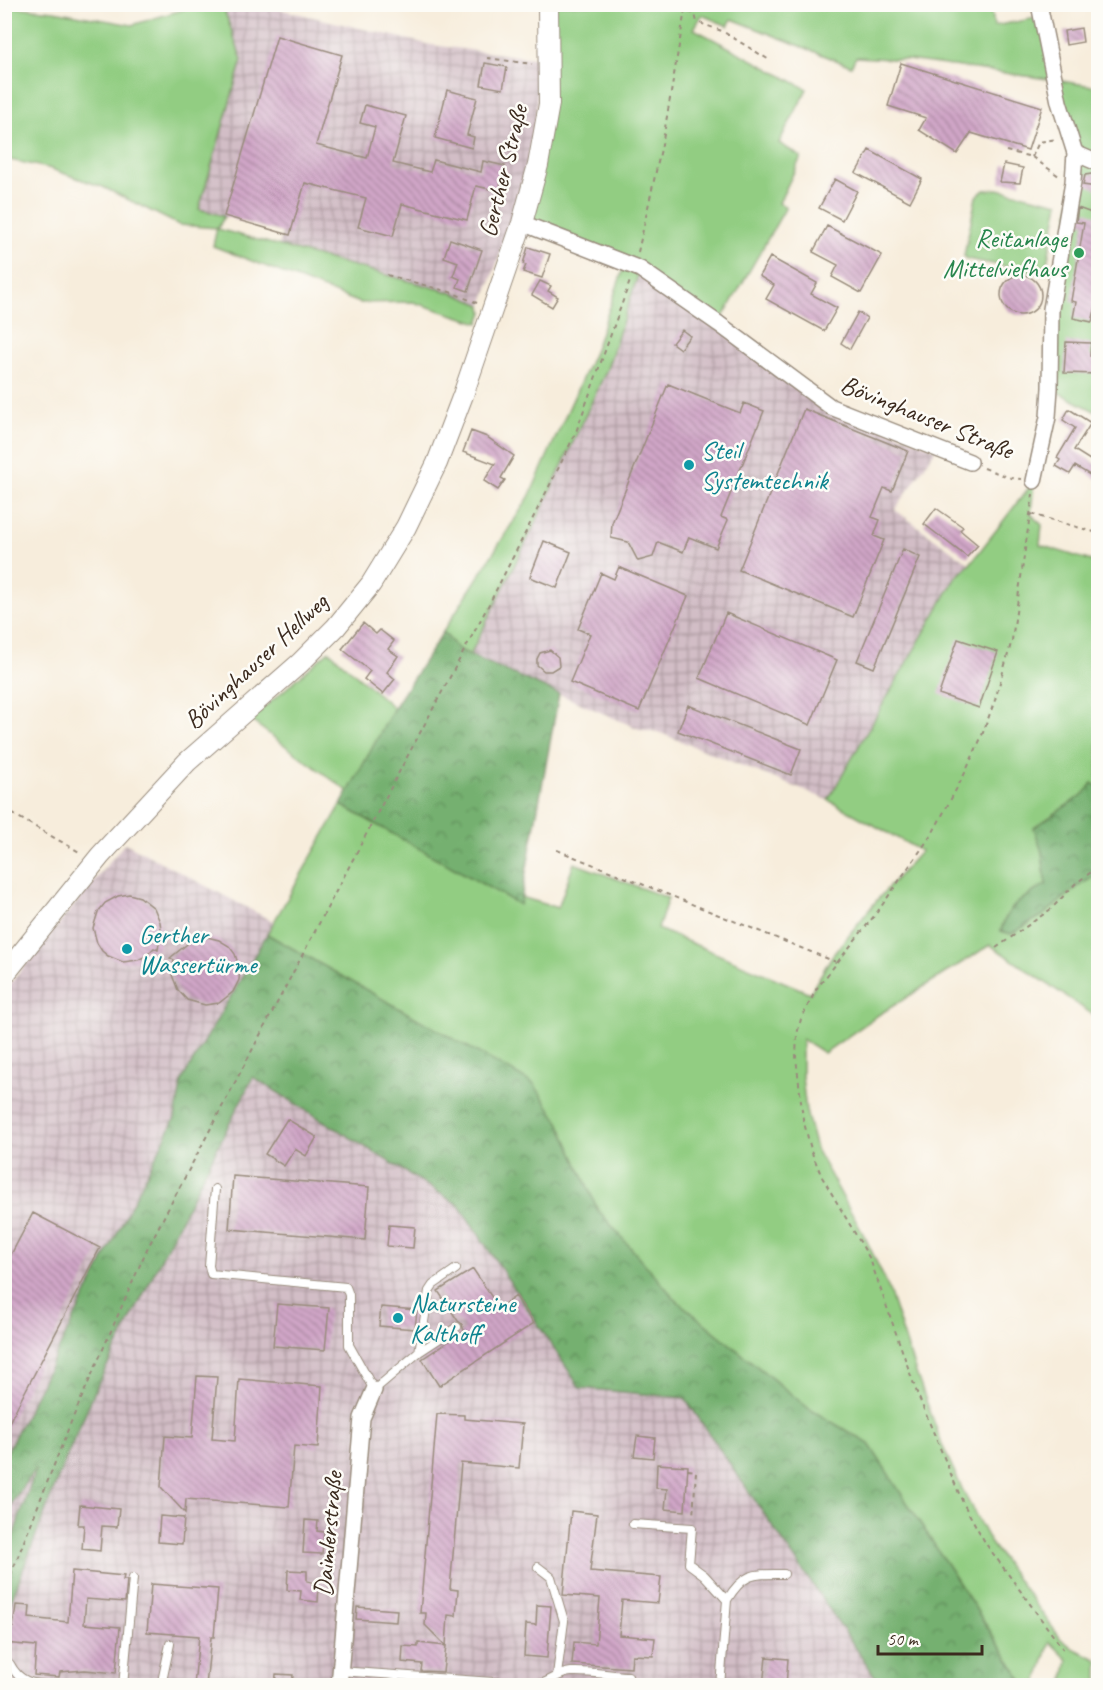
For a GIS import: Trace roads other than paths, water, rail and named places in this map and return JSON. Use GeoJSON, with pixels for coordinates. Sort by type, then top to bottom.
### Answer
{"type":"FeatureCollection","features":[{"type":"Feature","properties":{"kind":"street","name":"Gerther Straße"},"geometry":{"type":"LineString","coordinates":[[491,310],[522,223],[545,137],[549,104],[548,4]]}},
{"type":"Feature","properties":{"kind":"street","name":"Bövinghauser Straße"},"geometry":{"type":"LineString","coordinates":[[1034,481],[1048,417],[1051,309],[1073,182],[1075,153],[1059,102],[1039,4]]}},
{"type":"Feature","properties":{"kind":"street"},"geometry":{"type":"LineString","coordinates":[[1075,153],[1098,163]]}},
{"type":"Feature","properties":{"kind":"street","name":"Bövinghauser Straße"},"geometry":{"type":"LineString","coordinates":[[522,223],[635,266],[719,324],[831,407],[970,462]]}},
{"type":"Feature","properties":{"kind":"street","name":"Bövinghauser Hellweg"},"geometry":{"type":"LineString","coordinates":[[4,975],[100,856],[187,762],[318,645],[371,584],[406,527],[438,463],[491,310]]}},
{"type":"Feature","properties":{"kind":"street","name":"Daimlerstraße"},"geometry":{"type":"LineString","coordinates":[[340,1678],[362,1418],[374,1390]]}},
{"type":"Feature","properties":{"kind":"lane"},"geometry":{"type":"LineString","coordinates":[[215,1189],[209,1266],[211,1274],[346,1287],[349,1295],[349,1345],[374,1390],[419,1352],[457,1327]]}},
{"type":"Feature","properties":{"kind":"lane"},"geometry":{"type":"LineString","coordinates":[[419,1352],[429,1291],[433,1285],[456,1269]]}},
{"type":"Feature","properties":{"kind":"lane"},"geometry":{"type":"LineString","coordinates":[[633,1524],[692,1528],[688,1564],[704,1575],[727,1600]]}},
{"type":"Feature","properties":{"kind":"lane"},"geometry":{"type":"LineString","coordinates":[[538,1567],[551,1577],[564,1621],[557,1675]]}},
{"type":"Feature","properties":{"kind":"lane"},"geometry":{"type":"LineString","coordinates":[[720,1686],[727,1600],[743,1578],[756,1574],[784,1574]]}},
{"type":"Feature","properties":{"kind":"lane"},"geometry":{"type":"LineString","coordinates":[[123,1686],[133,1578]]}},
{"type":"Feature","properties":{"kind":"lane"},"geometry":{"type":"LineString","coordinates":[[161,1686],[170,1644]]}},
{"type":"Feature","properties":{"kind":"lane"},"geometry":{"type":"LineString","coordinates":[[10,1664],[14,1672],[25,1681],[32,1684],[56,1686]]}},
{"type":"Feature","properties":{"kind":"lane"},"geometry":{"type":"LineString","coordinates":[[340,1678],[535,1685],[543,1684],[557,1675],[570,1672],[628,1676]]}},
{"type":"Feature","properties":{"kind":"place","name":"Reitanlage Mittelviefhaus"},"geometry":{"type":"Point","coordinates":[1079,253]}},
{"type":"Feature","properties":{"kind":"place","name":"Steil Systemtechnik"},"geometry":{"type":"Point","coordinates":[689,465]}},
{"type":"Feature","properties":{"kind":"place","name":"Gerther Wassertürme"},"geometry":{"type":"Point","coordinates":[127,949]}},
{"type":"Feature","properties":{"kind":"place","name":"Natursteine Kalthoff"},"geometry":{"type":"Point","coordinates":[398,1318]}}]}
